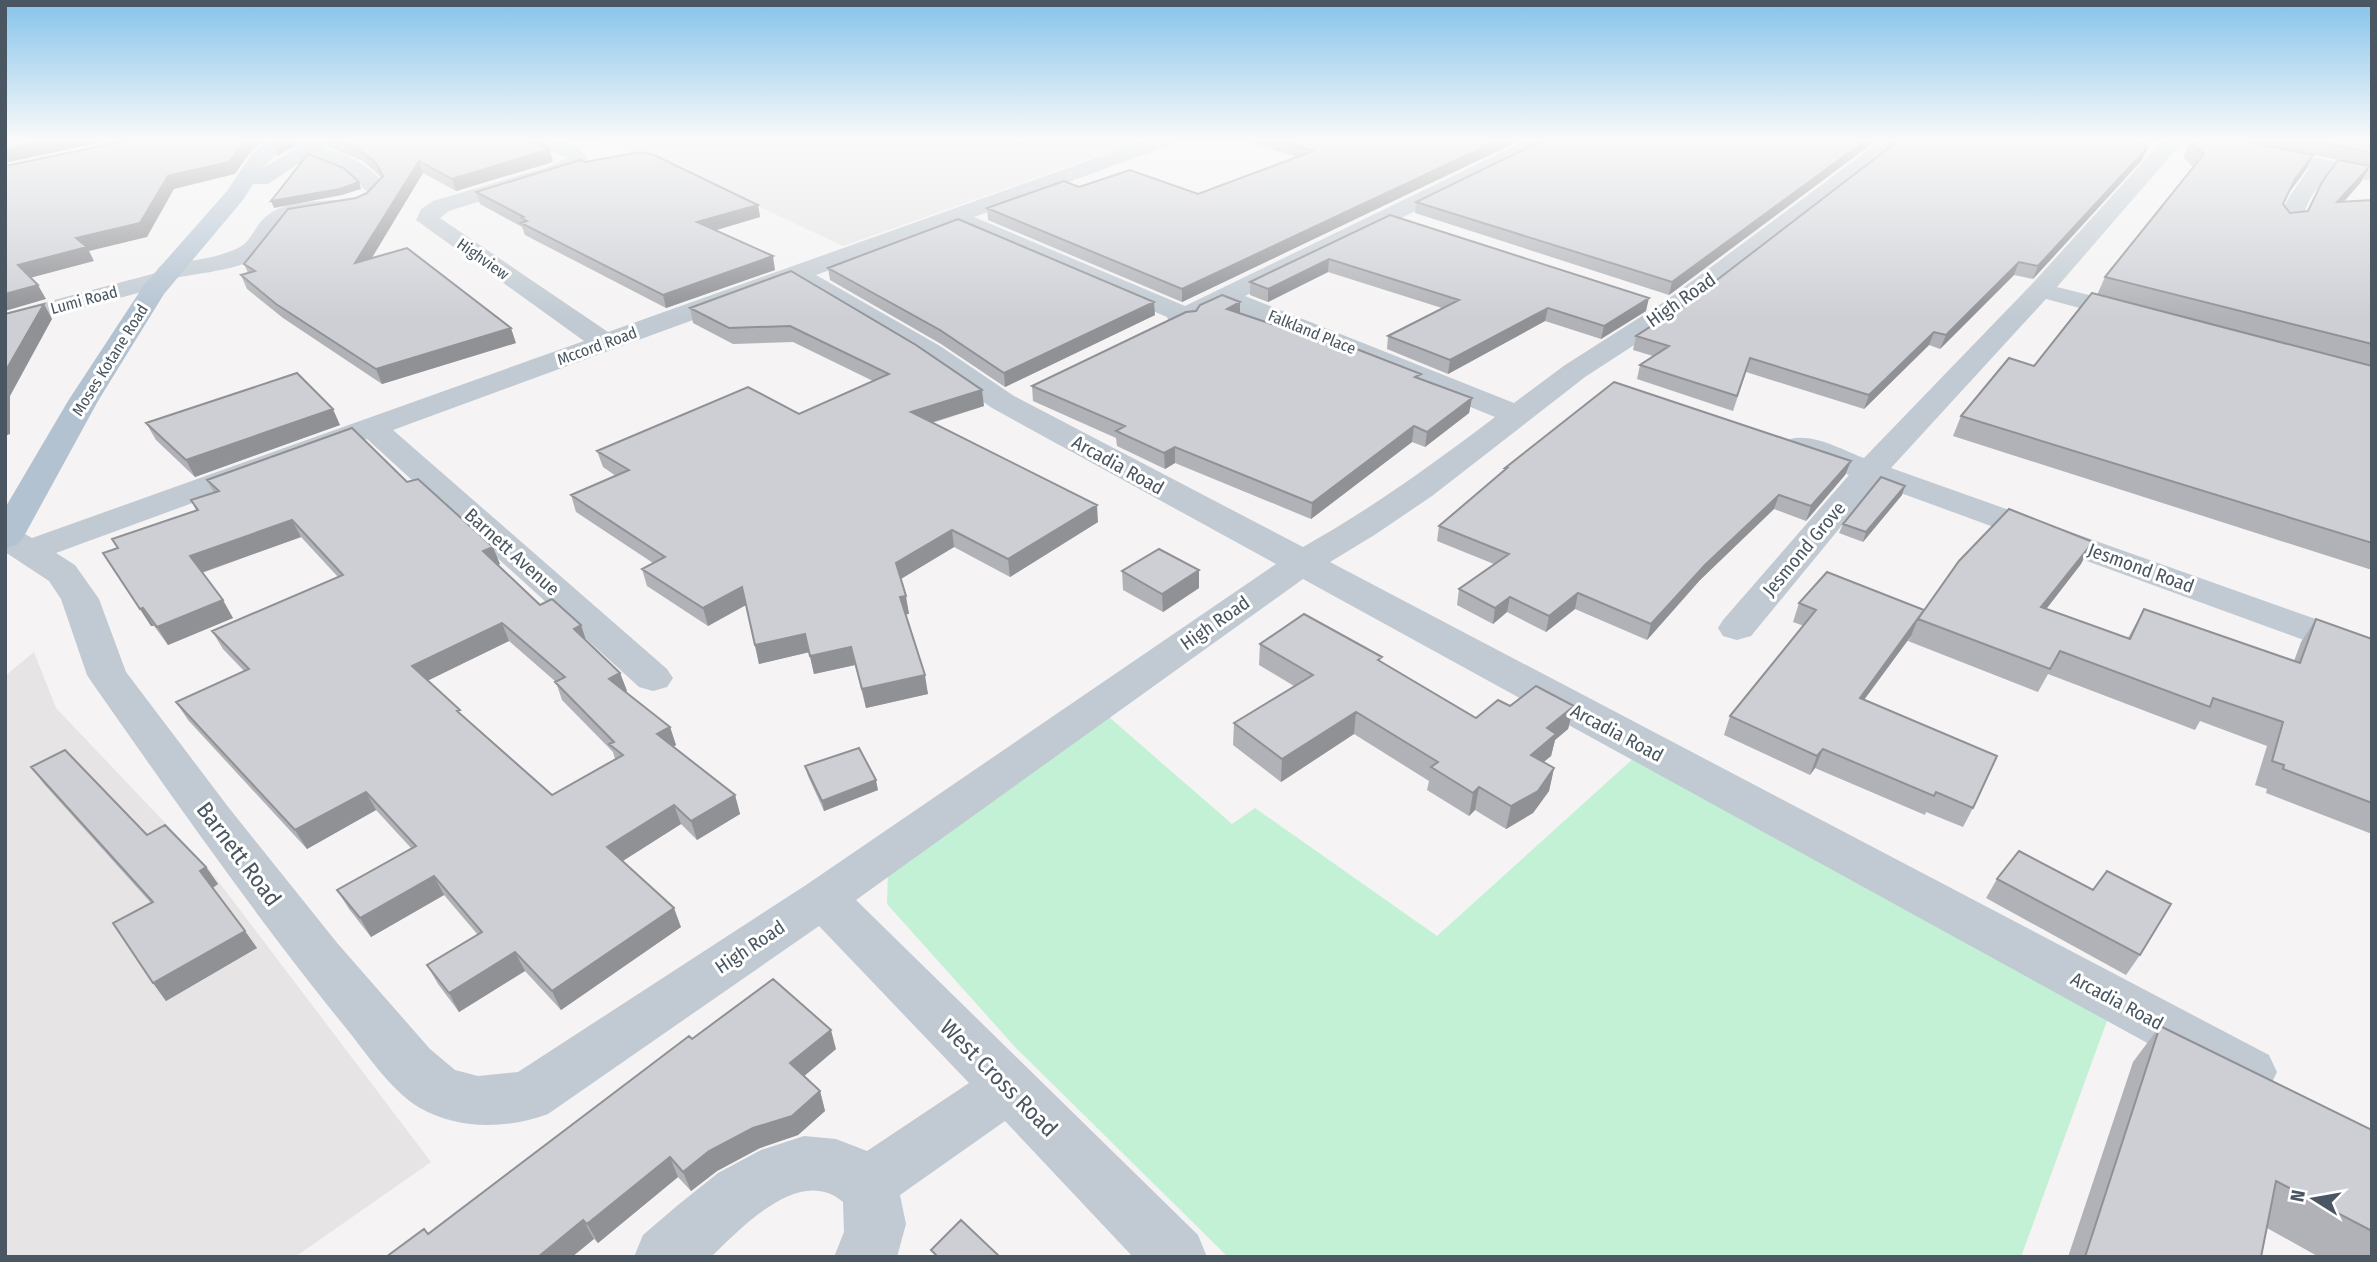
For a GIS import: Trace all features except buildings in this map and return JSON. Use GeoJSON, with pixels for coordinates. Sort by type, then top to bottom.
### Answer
{"type":"FeatureCollection","features":[{"type":"Feature","properties":{"kind":"main road","name":"Moses Kotane Road"},"geometry":{"type":"LineString","coordinates":[[14,542],[83,401],[165,275],[232,199]]}},
{"type":"Feature","properties":{"kind":"street","name":"Lumi Road"},"geometry":{"type":"LineString","coordinates":[[5,321],[231,259],[257,248],[268,228],[280,216],[348,205],[359,199]]}},
{"type":"Feature","properties":{"kind":"street","name":"Highview"},"geometry":{"type":"LineString","coordinates":[[465,199],[441,206],[429,214],[428,220],[605,343]]}},
{"type":"Feature","properties":{"kind":"street","name":"Mccord Road"},"geometry":{"type":"LineString","coordinates":[[14,542],[371,426],[1004,199]]}},
{"type":"Feature","properties":{"kind":"street"},"geometry":{"type":"LineString","coordinates":[[1161,327],[1424,199]]}},
{"type":"Feature","properties":{"kind":"street","name":"High Road"},"geometry":{"type":"LineString","coordinates":[[528,1096],[823,898],[1300,564],[1364,527],[1420,489],[1660,303],[1810,199]]}},
{"type":"Feature","properties":{"kind":"street"},"geometry":{"type":"LineString","coordinates":[[1871,470],[2121,199]]}},
{"type":"Feature","properties":{"kind":"street"},"geometry":{"type":"LineString","coordinates":[[2289,222],[2299,199]]}},
{"type":"Feature","properties":{"kind":"street"},"geometry":{"type":"LineString","coordinates":[[1389,216],[1427,228]]}},
{"type":"Feature","properties":{"kind":"street"},"geometry":{"type":"LineString","coordinates":[[954,217],[1186,316]]}},
{"type":"Feature","properties":{"kind":"street","name":"Arcadia Road"},"geometry":{"type":"LineString","coordinates":[[797,274],[930,352],[1015,396],[1300,564],[2286,1092]]}},
{"type":"Feature","properties":{"kind":"street"},"geometry":{"type":"LineString","coordinates":[[2040,290],[2160,321]]}},
{"type":"Feature","properties":{"kind":"street","name":"Falkland Place"},"geometry":{"type":"LineString","coordinates":[[1224,296],[1517,415]]}},
{"type":"Feature","properties":{"kind":"street"},"geometry":{"type":"LineString","coordinates":[[1575,371],[1614,384]]}},
{"type":"Feature","properties":{"kind":"street","name":"Barnett Avenue"},"geometry":{"type":"LineString","coordinates":[[371,426],[653,678]]}},
{"type":"Feature","properties":{"kind":"street","name":"Jesmond Road"},"geometry":{"type":"LineString","coordinates":[[1768,435],[2372,653]]}},
{"type":"Feature","properties":{"kind":"street","name":"Jesmond Grove"},"geometry":{"type":"LineString","coordinates":[[1737,628],[1871,470]]}},
{"type":"Feature","properties":{"kind":"street","name":"Barnett Road"},"geometry":{"type":"LineString","coordinates":[[14,542],[62,573],[80,599],[107,675],[213,820],[320,959],[411,1066],[439,1090],[478,1101],[528,1096]]}},
{"type":"Feature","properties":{"kind":"street","name":"West Cross Road"},"geometry":{"type":"LineString","coordinates":[[823,898],[1176,1257]]}},
{"type":"Feature","properties":{"kind":"street"},"geometry":{"type":"LineString","coordinates":[[867,1184],[1009,1087]]}},
{"type":"Feature","properties":{"kind":"street"},"geometry":{"type":"LineString","coordinates":[[665,1257],[752,1184],[774,1171],[800,1162],[842,1167],[867,1184],[877,1212],[874,1241],[865,1257]]}},
{"type":"Feature","properties":{"kind":"shaded area"},"geometry":{"type":"Polygon","coordinates":[[[743,199],[976,199],[843,246],[743,199]]]}},
{"type":"Feature","properties":{"kind":"shaded area"},"geometry":{"type":"Polygon","coordinates":[[[34,652],[56,708],[209,869],[431,1162],[295,1257],[5,1257],[5,676],[34,652]]]}},
{"type":"Feature","properties":{"kind":"green space"},"geometry":{"type":"Polygon","coordinates":[[[1102,711],[1232,824],[1255,808],[1437,936],[1636,756],[2108,1018],[2021,1257],[1228,1257],[1016,1048],[887,904],[888,873],[1102,711]]]}}]}
